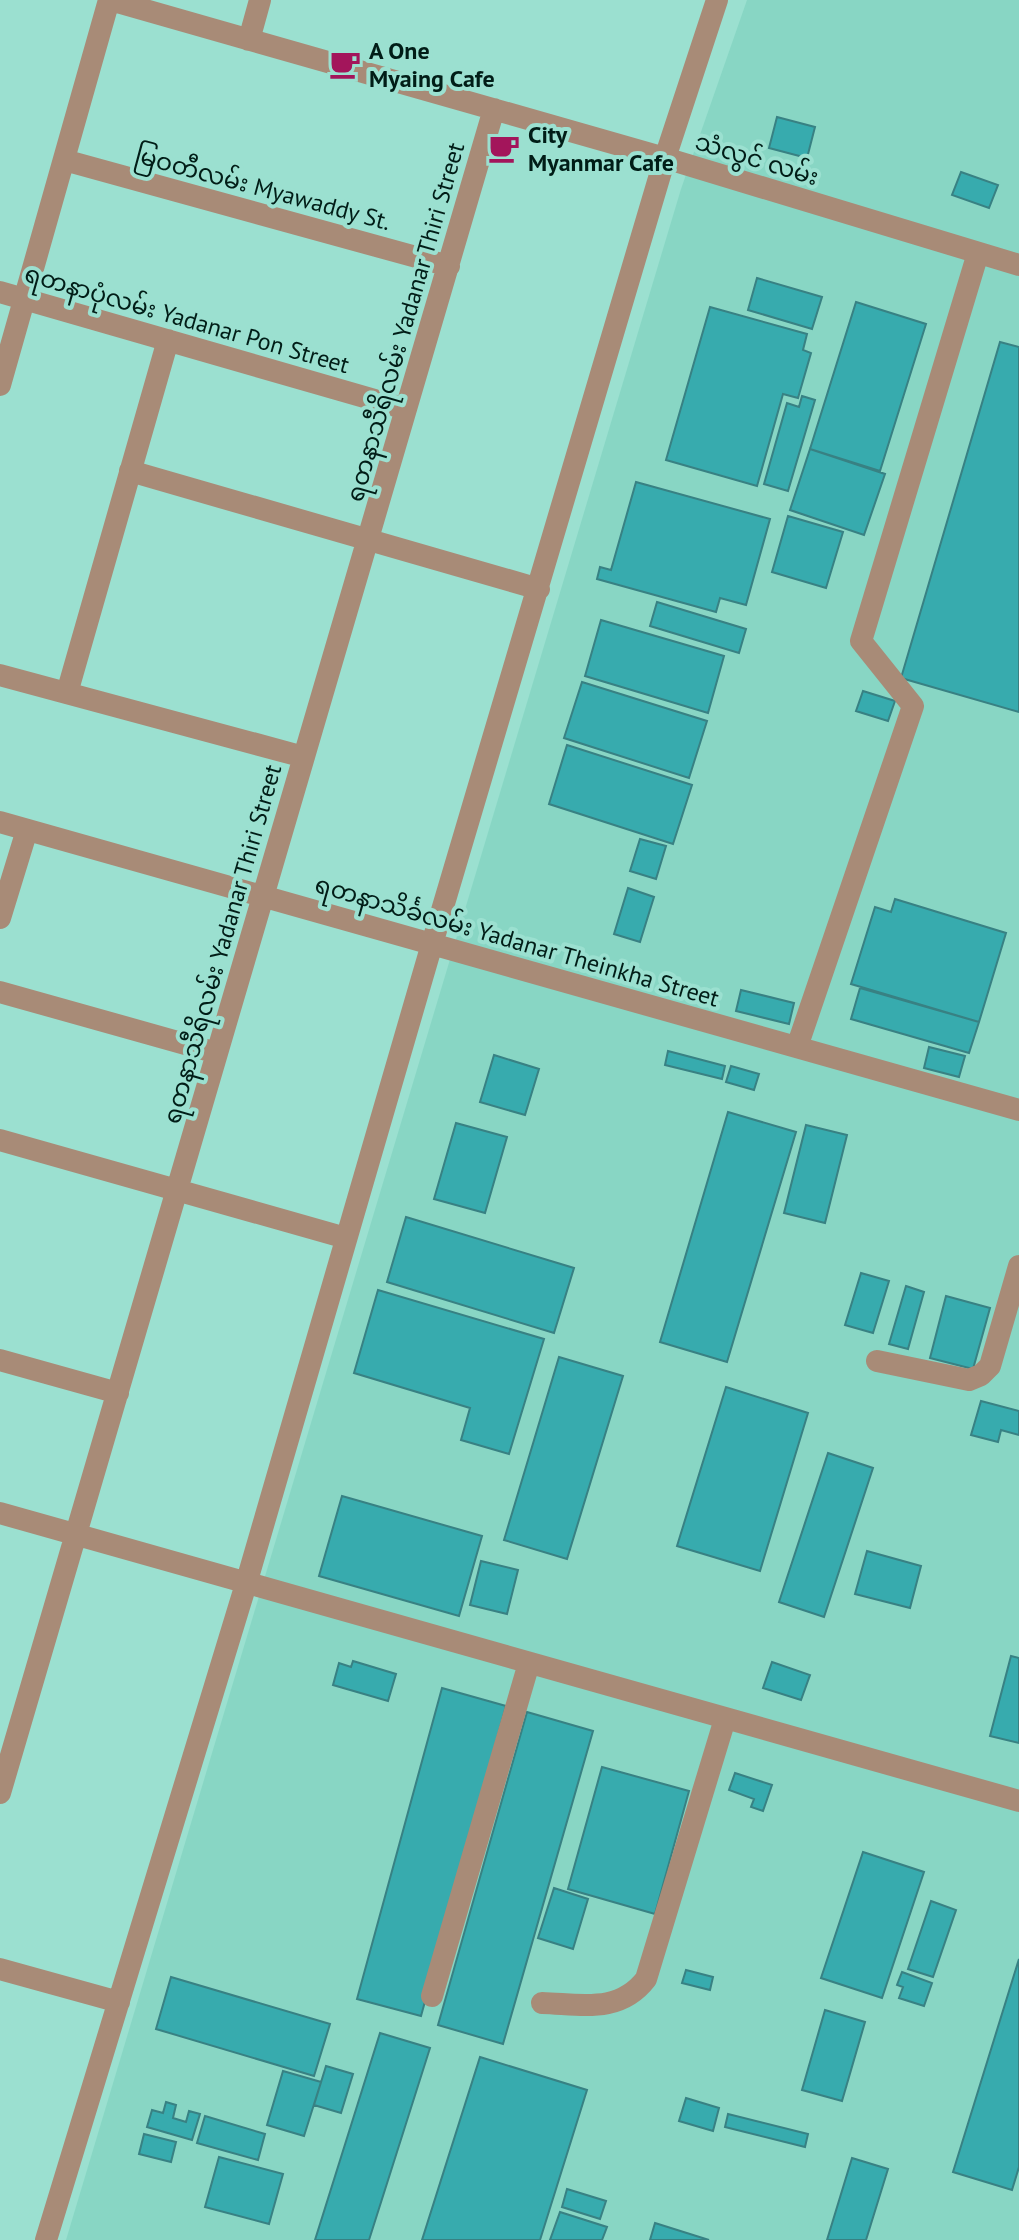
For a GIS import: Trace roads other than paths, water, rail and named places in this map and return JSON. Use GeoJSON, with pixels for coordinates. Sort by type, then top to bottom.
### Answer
{"type":"FeatureCollection","features":[{"type":"Feature","properties":{"kind":"street","name":"သံလွင် လမ်း"},"geometry":{"type":"LineString","coordinates":[[110,0],[665,158],[1019,265]]}},
{"type":"Feature","properties":{"kind":"street"},"geometry":{"type":"LineString","coordinates":[[0,385],[110,0]]}},
{"type":"Feature","properties":{"kind":"street"},"geometry":{"type":"LineString","coordinates":[[249,40],[260,0]]}},
{"type":"Feature","properties":{"kind":"street"},"geometry":{"type":"LineString","coordinates":[[46,2240],[246,1584],[665,158],[717,0]]}},
{"type":"Feature","properties":{"kind":"street","name":"ရတနာသီရိလမ်း Yadanar Thiri Street"},"geometry":{"type":"LineString","coordinates":[[0,1793],[494,109]]}},
{"type":"Feature","properties":{"kind":"street","name":"မြဝတီလမ်း Myawaddy St."},"geometry":{"type":"LineString","coordinates":[[64,160],[449,266]]}},
{"type":"Feature","properties":{"kind":"street"},"geometry":{"type":"LineString","coordinates":[[797,1047],[913,706],[861,641],[978,253]]}},
{"type":"Feature","properties":{"kind":"street","name":"ရတနာပုံလမ်း Yadanar Pon Street"},"geometry":{"type":"LineString","coordinates":[[0,292],[406,409]]}},
{"type":"Feature","properties":{"kind":"street"},"geometry":{"type":"LineString","coordinates":[[67,693],[168,340]]}},
{"type":"Feature","properties":{"kind":"street"},"geometry":{"type":"LineString","coordinates":[[130,471],[539,589]]}},
{"type":"Feature","properties":{"kind":"street"},"geometry":{"type":"LineString","coordinates":[[0,675],[304,757]]}},
{"type":"Feature","properties":{"kind":"street","name":"ရတနာသိင်္ခလမ်း Yadanar Theinkha Street"},"geometry":{"type":"LineString","coordinates":[[0,822],[1019,1110]]}},
{"type":"Feature","properties":{"kind":"street"},"geometry":{"type":"LineString","coordinates":[[0,918],[27,830]]}},
{"type":"Feature","properties":{"kind":"street"},"geometry":{"type":"LineString","coordinates":[[0,992],[217,1053]]}},
{"type":"Feature","properties":{"kind":"street"},"geometry":{"type":"LineString","coordinates":[[0,1140],[346,1238]]}},
{"type":"Feature","properties":{"kind":"street"},"geometry":{"type":"LineString","coordinates":[[877,1361],[969,1380],[981,1375],[990,1366],[1019,1266]]}},
{"type":"Feature","properties":{"kind":"street"},"geometry":{"type":"LineString","coordinates":[[0,1360],[118,1393]]}},
{"type":"Feature","properties":{"kind":"street"},"geometry":{"type":"LineString","coordinates":[[0,1513],[1019,1801]]}},
{"type":"Feature","properties":{"kind":"street"},"geometry":{"type":"LineString","coordinates":[[432,1996],[529,1663]]}},
{"type":"Feature","properties":{"kind":"street"},"geometry":{"type":"LineString","coordinates":[[542,2003],[607,2005],[627,1999],[646,1979],[725,1719]]}},
{"type":"Feature","properties":{"kind":"street"},"geometry":{"type":"LineString","coordinates":[[0,1969],[119,2002]]}},
{"type":"Feature","properties":{"kind":"place","name":"A One Myaing Cafe"},"geometry":{"type":"Point","coordinates":[345,64]}},
{"type":"Feature","properties":{"kind":"place","name":"City Myanmar Cafe"},"geometry":{"type":"Point","coordinates":[504,148]}}]}
